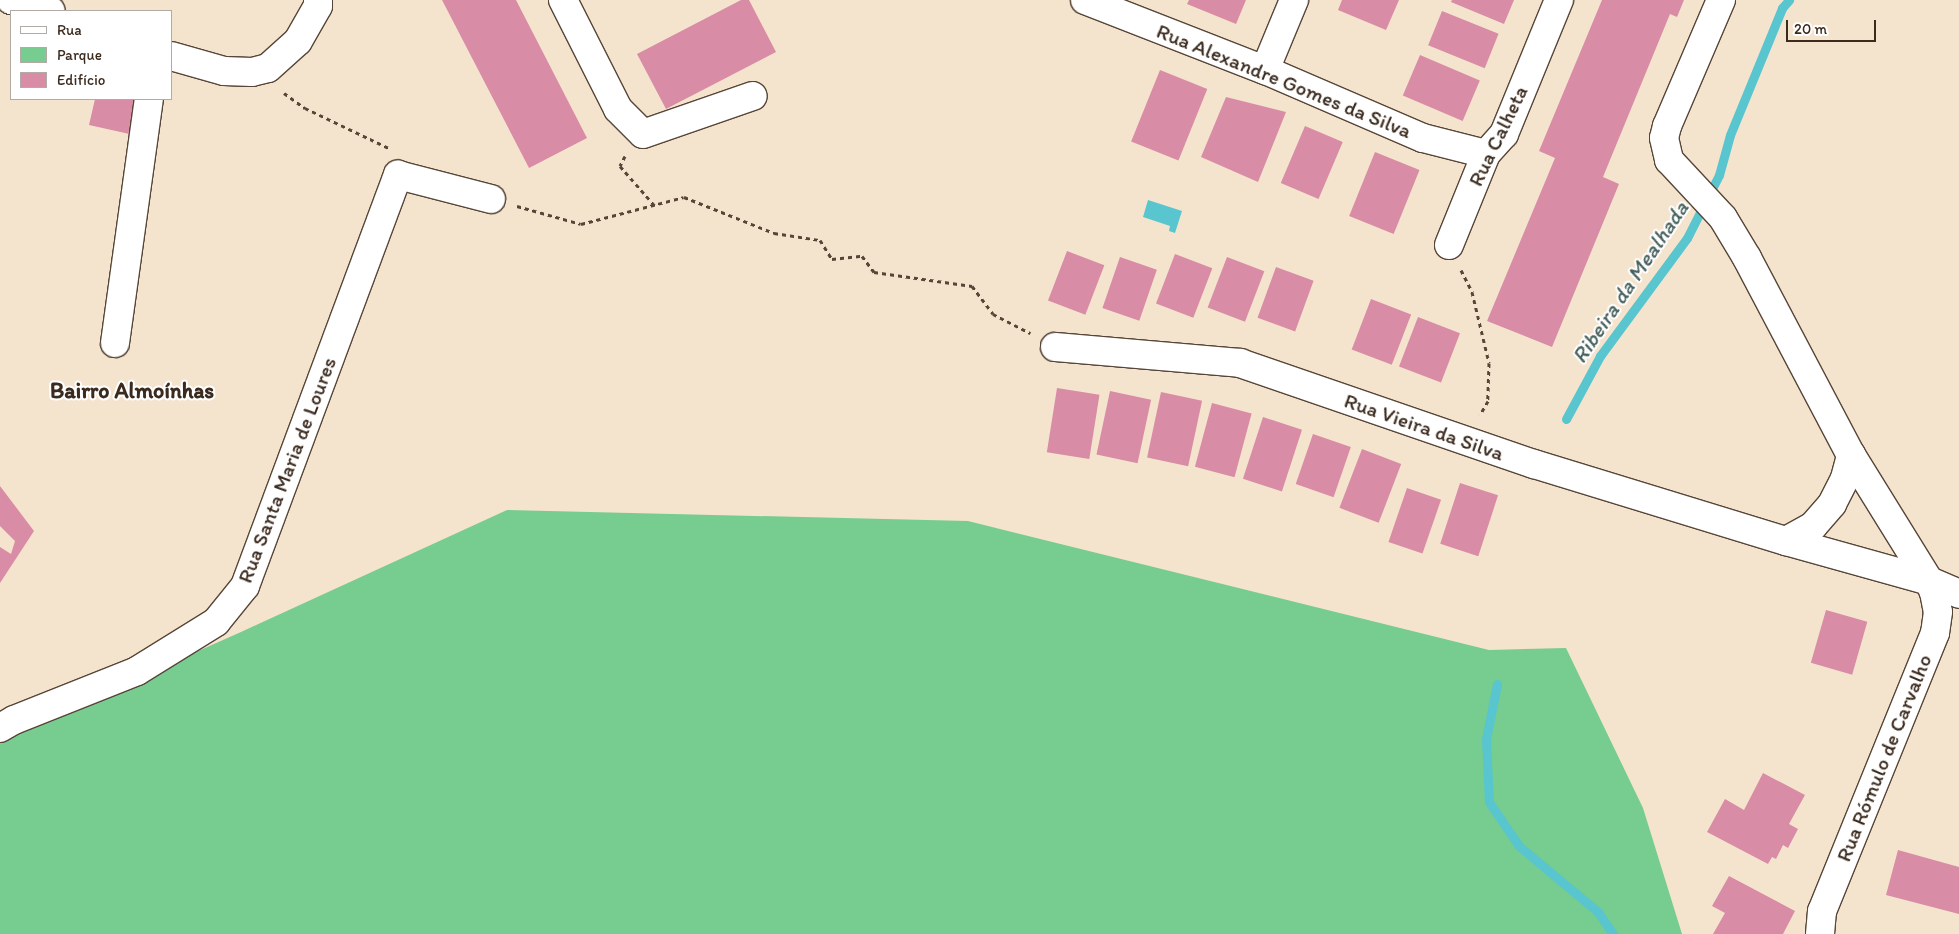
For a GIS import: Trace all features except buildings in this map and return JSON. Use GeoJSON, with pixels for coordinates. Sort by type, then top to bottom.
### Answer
{"type":"FeatureCollection","features":[{"type":"Feature","properties":{"kind":"street"},"geometry":{"type":"LineString","coordinates":[[11,0],[47,10]]}},
{"type":"Feature","properties":{"kind":"street"},"geometry":{"type":"LineString","coordinates":[[172,56],[224,71],[252,72],[268,68],[298,42],[318,6],[318,0]]}},
{"type":"Feature","properties":{"kind":"street"},"geometry":{"type":"LineString","coordinates":[[563,0],[618,109],[643,134],[753,96]]}},
{"type":"Feature","properties":{"kind":"street","name":"Rua Alexandre Gomes da Silva"},"geometry":{"type":"LineString","coordinates":[[1085,0],[1264,70],[1423,138],[1486,154]]}},
{"type":"Feature","properties":{"kind":"street"},"geometry":{"type":"LineString","coordinates":[[1264,70],[1294,0]]}},
{"type":"Feature","properties":{"kind":"street","name":"Rua Calheta"},"geometry":{"type":"LineString","coordinates":[[1449,245],[1486,154],[1504,134],[1558,0]]}},
{"type":"Feature","properties":{"kind":"street"},"geometry":{"type":"LineString","coordinates":[[1721,0],[1667,126],[1664,138],[1669,160],[1722,218],[1747,258],[1851,455],[1929,581]]}},
{"type":"Feature","properties":{"kind":"street"},"geometry":{"type":"LineString","coordinates":[[116,343],[149,100]]}},
{"type":"Feature","properties":{"kind":"street"},"geometry":{"type":"LineString","coordinates":[[398,174],[491,199]]}},
{"type":"Feature","properties":{"kind":"street","name":"Rua Santa Maria de Loures"},"geometry":{"type":"LineString","coordinates":[[0,728],[14,720],[137,671],[216,622],[245,586],[398,174]]}},
{"type":"Feature","properties":{"kind":"street","name":"Rua Vieira da Silva"},"geometry":{"type":"LineString","coordinates":[[1054,347],[1240,363],[1534,464],[1786,541],[1929,581],[1959,594]]}},
{"type":"Feature","properties":{"kind":"street"},"geometry":{"type":"LineString","coordinates":[[1786,541],[1813,526],[1832,504],[1844,478],[1851,455]]}},
{"type":"Feature","properties":{"kind":"street","name":"Rua Rómulo de Carvalho"},"geometry":{"type":"LineString","coordinates":[[1820,934],[1822,911],[1935,633],[1938,612],[1934,592],[1929,581]]}},
{"type":"Feature","properties":{"kind":"path"},"geometry":{"type":"LineString","coordinates":[[252,72],[305,108],[390,148],[398,174]]}},
{"type":"Feature","properties":{"kind":"path"},"geometry":{"type":"LineString","coordinates":[[638,130],[620,166],[655,206]]}},
{"type":"Feature","properties":{"kind":"path"},"geometry":{"type":"LineString","coordinates":[[491,199],[581,224],[684,197],[774,233],[820,240],[832,259],[862,256],[874,272],[972,286],[993,314],[1054,347]]}},
{"type":"Feature","properties":{"kind":"path"},"geometry":{"type":"LineString","coordinates":[[1449,245],[1472,292],[1489,363],[1488,401],[1464,440]]}},
{"type":"Feature","properties":{"kind":"green space"},"geometry":{"type":"Polygon","coordinates":[[[507,510],[968,521],[1489,650],[1566,648],[1643,808],[1682,934],[0,934],[0,739],[241,632],[507,510]]]}},
{"type":"Feature","properties":{"kind":"water"},"geometry":{"type":"Polygon","coordinates":[[[1148,200],[1182,211],[1175,233],[1169,231],[1170,226],[1143,217],[1148,200]]]}},
{"type":"Feature","properties":{"kind":"waterway","name":"Ribeira da Mealhada"},"geometry":{"type":"LineString","coordinates":[[1566,419],[1600,356],[1687,238],[1719,175],[1730,135],[1782,8],[1789,0]]}},
{"type":"Feature","properties":{"kind":"waterway","name":"Ribeira da Mealhada"},"geometry":{"type":"LineString","coordinates":[[1497,684],[1486,739],[1489,802],[1519,846],[1598,912],[1613,934]]}},
{"type":"Feature","properties":{"kind":"district","name":"Bairro Almoínhas"},"geometry":{"type":"Point","coordinates":[132,391]}}]}
